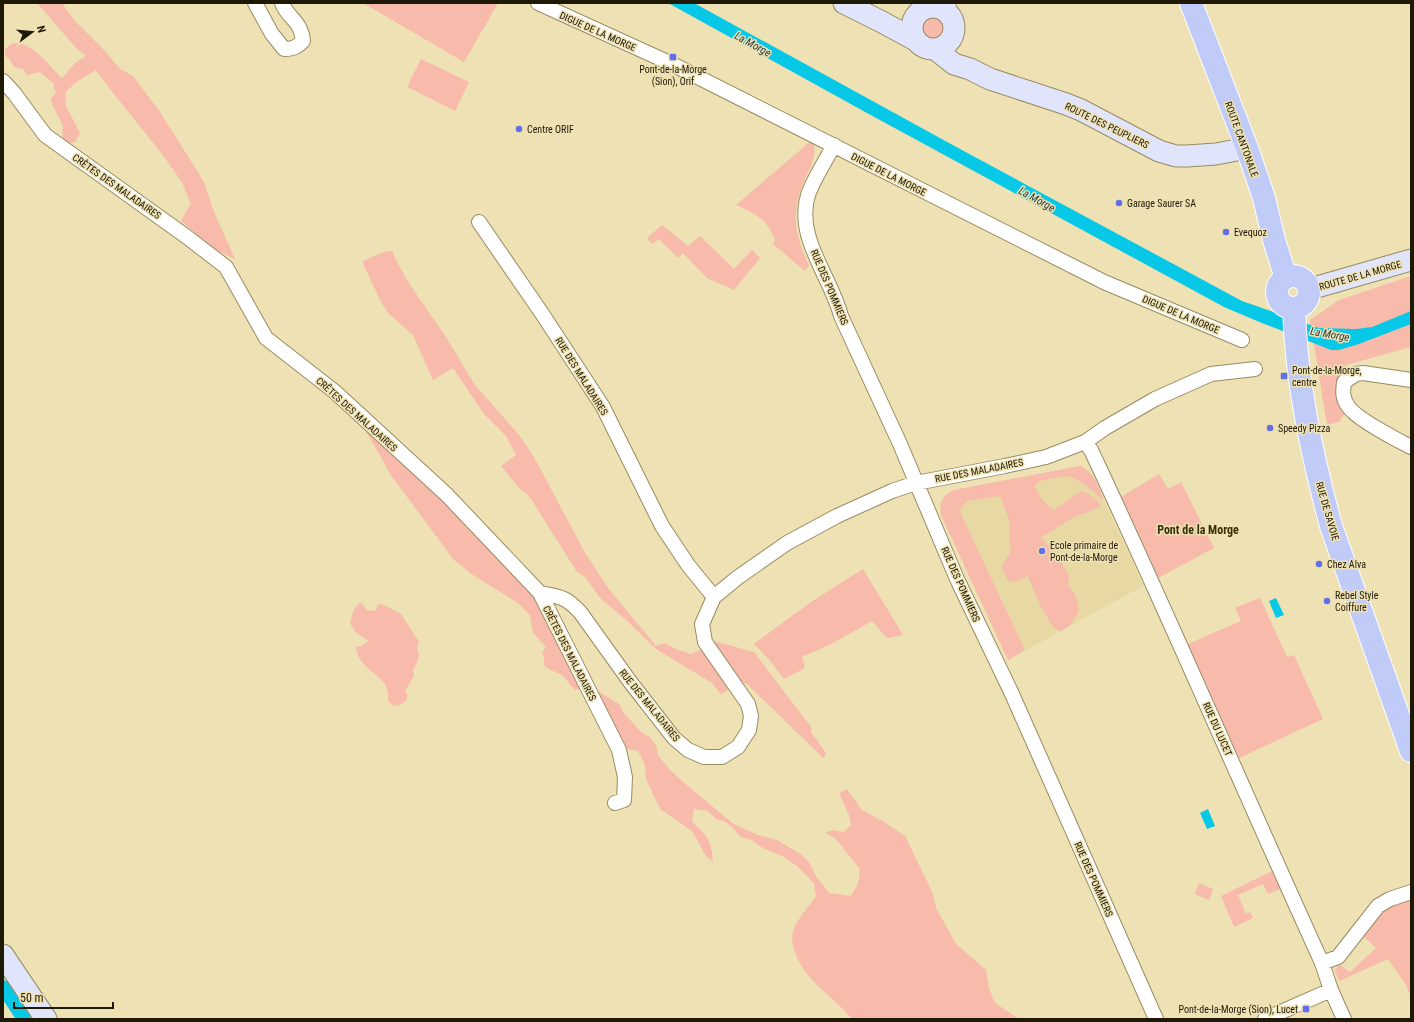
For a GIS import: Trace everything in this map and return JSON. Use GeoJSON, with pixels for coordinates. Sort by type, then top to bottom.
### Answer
{"type":"FeatureCollection","features":[{"type":"Feature","properties":{"kind":"main road","name":"ROUTE CANTONALE"},"geometry":{"type":"LineString","coordinates":[[1191,3],[1247,148],[1264,198],[1274,240],[1286,278]]}},
{"type":"Feature","properties":{"kind":"main road"},"geometry":{"type":"LineString","coordinates":[[1296,276],[1305,280],[1310,289],[1310,295],[1294,319],[1277,294],[1279,284],[1286,278],[1296,276]]}},
{"type":"Feature","properties":{"kind":"main road","name":"RUE DE SAVOIE"},"geometry":{"type":"LineString","coordinates":[[1294,319],[1305,415],[1312,452],[1327,511],[1348,575],[1411,751]]}},
{"type":"Feature","properties":{"kind":"street"},"geometry":{"type":"LineString","coordinates":[[255,3],[272,34],[284,49],[293,49],[303,41],[302,32],[282,3]]}},
{"type":"Feature","properties":{"kind":"street","name":"DIGUE DE LA MORGE"},"geometry":{"type":"LineString","coordinates":[[538,3],[672,64],[1104,282],[1242,340]]}},
{"type":"Feature","properties":{"kind":"street","name":"ROUTE DES PEUPLIERS"},"geometry":{"type":"LineString","coordinates":[[844,3],[926,45],[954,64],[970,69],[990,79],[1081,110],[1159,151],[1176,156],[1216,154],[1247,148]]}},
{"type":"Feature","properties":{"kind":"street"},"geometry":{"type":"LineString","coordinates":[[882,22],[901,20],[924,9],[938,8],[945,12],[948,9],[953,23],[952,36],[945,45],[926,45],[913,30],[914,22],[924,9]]}},
{"type":"Feature","properties":{"kind":"street","name":"ROUTE DES PEUPLIERS"},"geometry":{"type":"LineString","coordinates":[[952,36],[961,58],[970,69]]}},
{"type":"Feature","properties":{"kind":"street","name":"CRÊTES DES MALADAIRES"},"geometry":{"type":"LineString","coordinates":[[3,81],[14,92],[46,135],[187,236],[226,267],[266,338],[334,390],[447,495],[540,593],[619,750],[625,776],[624,800],[615,803]]}},
{"type":"Feature","properties":{"kind":"street","name":"RUE DES POMMIERS"},"geometry":{"type":"LineString","coordinates":[[834,145],[809,194],[805,210],[805,227],[812,247],[838,302],[841,316],[958,579],[1012,694],[1156,1019]]}},
{"type":"Feature","properties":{"kind":"street","name":"RUE DES MALADAIRES"},"geometry":{"type":"LineString","coordinates":[[479,222],[543,315],[603,407],[662,526],[688,565],[714,597]]}},
{"type":"Feature","properties":{"kind":"street","name":"ROUTE DE LA MORGE"},"geometry":{"type":"LineString","coordinates":[[1310,289],[1411,260]]}},
{"type":"Feature","properties":{"kind":"street","name":"RUE DES MALADAIRES"},"geometry":{"type":"LineString","coordinates":[[540,593],[564,598],[573,604],[674,738],[688,750],[704,757],[722,757],[738,747],[749,730],[751,716],[748,704],[704,642],[702,624],[714,597],[737,578],[787,543],[837,516],[892,491],[916,483],[1046,457],[1085,442],[1105,428],[1155,399],[1211,374],[1255,369]]}},
{"type":"Feature","properties":{"kind":"street"},"geometry":{"type":"LineString","coordinates":[[1411,380],[1363,373],[1356,374],[1344,382],[1342,394],[1348,406],[1358,416],[1411,447]]}},
{"type":"Feature","properties":{"kind":"street","name":"RUE DU LUCET"},"geometry":{"type":"LineString","coordinates":[[1085,442],[1091,450],[1122,517],[1322,963],[1330,990],[1344,1019]]}},
{"type":"Feature","properties":{"kind":"street"},"geometry":{"type":"LineString","coordinates":[[1322,963],[1338,957],[1378,906],[1390,899],[1411,892]]}},
{"type":"Feature","properties":{"kind":"street"},"geometry":{"type":"LineString","coordinates":[[3,955],[46,1019]]}},
{"type":"Feature","properties":{"kind":"street"},"geometry":{"type":"LineString","coordinates":[[1265,1019],[1330,990]]}},
{"type":"Feature","properties":{"kind":"shaded area"},"geometry":{"type":"Polygon","coordinates":[[[37,3],[62,3],[74,20],[104,50],[120,69],[133,76],[160,112],[204,182],[214,212],[235,259],[216,250],[181,221],[191,203],[181,181],[159,150],[96,70],[76,82],[65,93],[66,106],[80,133],[75,142],[64,144],[62,133],[63,126],[53,106],[51,98],[56,93],[53,83],[40,72],[27,75],[23,69],[14,67],[5,55],[5,50],[11,44],[19,43],[26,45],[40,55],[62,78],[75,63],[86,56],[77,49],[37,3]]]}},
{"type":"Feature","properties":{"kind":"shaded area"},"geometry":{"type":"Polygon","coordinates":[[[363,3],[498,3],[464,62],[363,3]]]}},
{"type":"Feature","properties":{"kind":"shaded area"},"geometry":{"type":"Polygon","coordinates":[[[934,15],[943,19],[947,28],[943,37],[934,41],[925,37],[921,28],[925,19],[934,15]]]}},
{"type":"Feature","properties":{"kind":"shaded area"},"geometry":{"type":"Polygon","coordinates":[[[421,59],[469,82],[455,111],[407,87],[421,59]]]}},
{"type":"Feature","properties":{"kind":"shaded area"},"geometry":{"type":"Polygon","coordinates":[[[812,140],[814,145],[814,156],[800,192],[796,211],[796,225],[799,239],[809,265],[805,271],[773,244],[775,240],[772,233],[760,218],[736,205],[812,140]]]}},
{"type":"Feature","properties":{"kind":"shaded area"},"geometry":{"type":"Polygon","coordinates":[[[662,225],[688,246],[700,236],[734,269],[752,250],[760,258],[734,290],[707,278],[683,253],[678,258],[659,239],[652,244],[647,238],[662,225]]]}},
{"type":"Feature","properties":{"kind":"shaded area"},"geometry":{"type":"Polygon","coordinates":[[[392,251],[410,285],[446,337],[475,385],[519,435],[534,457],[584,551],[608,588],[656,646],[665,643],[676,649],[691,654],[702,649],[732,688],[721,694],[712,683],[656,649],[625,619],[601,599],[585,577],[577,572],[531,499],[519,488],[501,466],[516,455],[506,436],[484,414],[453,368],[433,380],[413,335],[390,315],[382,304],[363,261],[384,252],[392,251]]]}},
{"type":"Feature","properties":{"kind":"shaded area"},"geometry":{"type":"Polygon","coordinates":[[[1411,276],[1411,347],[1346,365],[1336,390],[1345,413],[1339,422],[1327,425],[1310,320],[1339,300],[1411,276]]]}},
{"type":"Feature","properties":{"kind":"shaded area"},"geometry":{"type":"Polygon","coordinates":[[[356,414],[536,593],[586,688],[575,690],[562,675],[545,667],[542,653],[546,647],[533,633],[530,615],[518,603],[473,575],[454,560],[390,474],[356,414]]]}},
{"type":"Feature","properties":{"kind":"shaded area","name":"Ecole primaire de Pont-de-la-Morge"},"geometry":{"type":"Polygon","coordinates":[[[1080,466],[1089,471],[1093,476],[1143,586],[1008,660],[941,515],[940,503],[945,496],[954,490],[1080,466]]]}},
{"type":"Feature","properties":{"kind":"shaded area"},"geometry":{"type":"Polygon","coordinates":[[[1080,466],[1092,475],[1103,498],[1101,499],[1081,482],[1067,476],[1041,481],[1035,486],[1042,500],[1054,510],[1081,491],[1089,494],[1101,505],[1096,509],[1071,519],[1041,537],[1061,562],[1069,576],[1068,585],[1075,594],[1079,611],[1069,626],[1061,631],[1054,628],[1042,609],[1028,576],[1009,582],[1001,567],[1011,551],[1009,539],[1010,522],[1000,496],[967,501],[959,510],[1025,650],[1008,660],[941,515],[941,503],[947,494],[954,490],[1080,466]]]}},
{"type":"Feature","properties":{"kind":"shaded area"},"geometry":{"type":"Polygon","coordinates":[[[1159,474],[1168,489],[1181,482],[1214,548],[1158,578],[1121,497],[1159,474]]]}},
{"type":"Feature","properties":{"kind":"shaded area"},"geometry":{"type":"Polygon","coordinates":[[[863,569],[903,635],[887,638],[872,621],[831,644],[802,657],[805,668],[784,679],[767,657],[754,644],[811,602],[863,569]]]}},
{"type":"Feature","properties":{"kind":"shaded area"},"geometry":{"type":"Polygon","coordinates":[[[1260,598],[1287,657],[1294,655],[1323,719],[1239,758],[1188,644],[1241,621],[1235,608],[1260,598]]]}},
{"type":"Feature","properties":{"kind":"shaded area"},"geometry":{"type":"Polygon","coordinates":[[[362,603],[366,610],[375,611],[379,604],[401,614],[419,642],[417,648],[419,655],[413,670],[414,676],[405,691],[407,694],[407,699],[400,705],[394,706],[388,701],[388,692],[385,684],[362,662],[358,656],[356,647],[369,641],[355,632],[350,623],[353,612],[358,604],[362,603]]]}},
{"type":"Feature","properties":{"kind":"shaded area"},"geometry":{"type":"Polygon","coordinates":[[[714,641],[754,652],[811,727],[811,732],[826,753],[823,758],[747,684],[740,681],[715,647],[714,641]]]}},
{"type":"Feature","properties":{"kind":"shaded area"},"geometry":{"type":"Polygon","coordinates":[[[598,691],[619,704],[623,712],[641,732],[651,738],[657,748],[658,755],[671,771],[732,823],[758,835],[777,840],[802,855],[809,862],[815,875],[829,893],[851,896],[858,884],[860,869],[835,838],[825,833],[832,830],[844,832],[851,825],[849,815],[839,793],[847,789],[862,810],[905,836],[933,894],[936,908],[956,944],[986,970],[989,989],[995,1003],[1019,1019],[852,1019],[811,979],[798,960],[794,949],[792,939],[793,932],[796,924],[816,896],[814,883],[797,866],[784,857],[761,847],[752,840],[741,837],[733,828],[724,821],[716,819],[708,811],[694,809],[692,821],[701,830],[710,843],[713,862],[706,856],[692,831],[660,809],[646,779],[645,765],[638,751],[622,748],[593,693],[598,691]]]}},
{"type":"Feature","properties":{"kind":"shaded area"},"geometry":{"type":"Polygon","coordinates":[[[1272,871],[1280,889],[1268,894],[1263,884],[1238,895],[1246,914],[1250,912],[1253,918],[1234,927],[1221,896],[1272,871]]]}},
{"type":"Feature","properties":{"kind":"shaded area"},"geometry":{"type":"Polygon","coordinates":[[[1199,883],[1213,889],[1209,900],[1195,894],[1199,883]]]}},
{"type":"Feature","properties":{"kind":"shaded area"},"geometry":{"type":"Polygon","coordinates":[[[1411,896],[1411,997],[1406,985],[1388,959],[1339,981],[1335,970],[1339,964],[1350,972],[1376,948],[1362,935],[1381,910],[1411,896]]]}},
{"type":"Feature","properties":{"kind":"water","name":"La Morge"},"geometry":{"type":"Polygon","coordinates":[[[668,3],[694,3],[1242,301],[1319,328],[1356,329],[1372,327],[1411,311],[1411,324],[1359,344],[1339,350],[1331,350],[1224,307],[668,3]]]}},
{"type":"Feature","properties":{"kind":"water"},"geometry":{"type":"Polygon","coordinates":[[[1276,598],[1284,615],[1276,618],[1269,601],[1276,598]]]}},
{"type":"Feature","properties":{"kind":"water"},"geometry":{"type":"Polygon","coordinates":[[[1208,809],[1215,826],[1207,829],[1200,813],[1208,809]]]}},
{"type":"Feature","properties":{"kind":"waterway"},"geometry":{"type":"LineString","coordinates":[[3,987],[24,1019]]}},
{"type":"Feature","properties":{"kind":"place","name":"Pont-de-la-Morge (Sion), Orif"},"geometry":{"type":"Point","coordinates":[673,57]}},
{"type":"Feature","properties":{"kind":"place","name":"Centre ORIF"},"geometry":{"type":"Point","coordinates":[519,129]}},
{"type":"Feature","properties":{"kind":"place","name":"Garage Saurer SA"},"geometry":{"type":"Point","coordinates":[1119,203]}},
{"type":"Feature","properties":{"kind":"place","name":"Evequoz"},"geometry":{"type":"Point","coordinates":[1226,232]}},
{"type":"Feature","properties":{"kind":"place","name":"Pont-de-la-Morge, centre"},"geometry":{"type":"Point","coordinates":[1284,376]}},
{"type":"Feature","properties":{"kind":"place","name":"Speedy Pizza"},"geometry":{"type":"Point","coordinates":[1270,428]}},
{"type":"Feature","properties":{"kind":"place","name":"Ecole primaire de Pont-de-la-Morge"},"geometry":{"type":"Point","coordinates":[1042,551]}},
{"type":"Feature","properties":{"kind":"place","name":"Chez Alva"},"geometry":{"type":"Point","coordinates":[1319,564]}},
{"type":"Feature","properties":{"kind":"place","name":"Rebel Style Coiffure"},"geometry":{"type":"Point","coordinates":[1327,601]}},
{"type":"Feature","properties":{"kind":"place","name":"Pont-de-la-Morge (Sion), Lucet"},"geometry":{"type":"Point","coordinates":[1306,1009]}},
{"type":"Feature","properties":{"kind":"district","name":"Pont de la Morge"},"geometry":{"type":"Point","coordinates":[1198,530]}}]}
